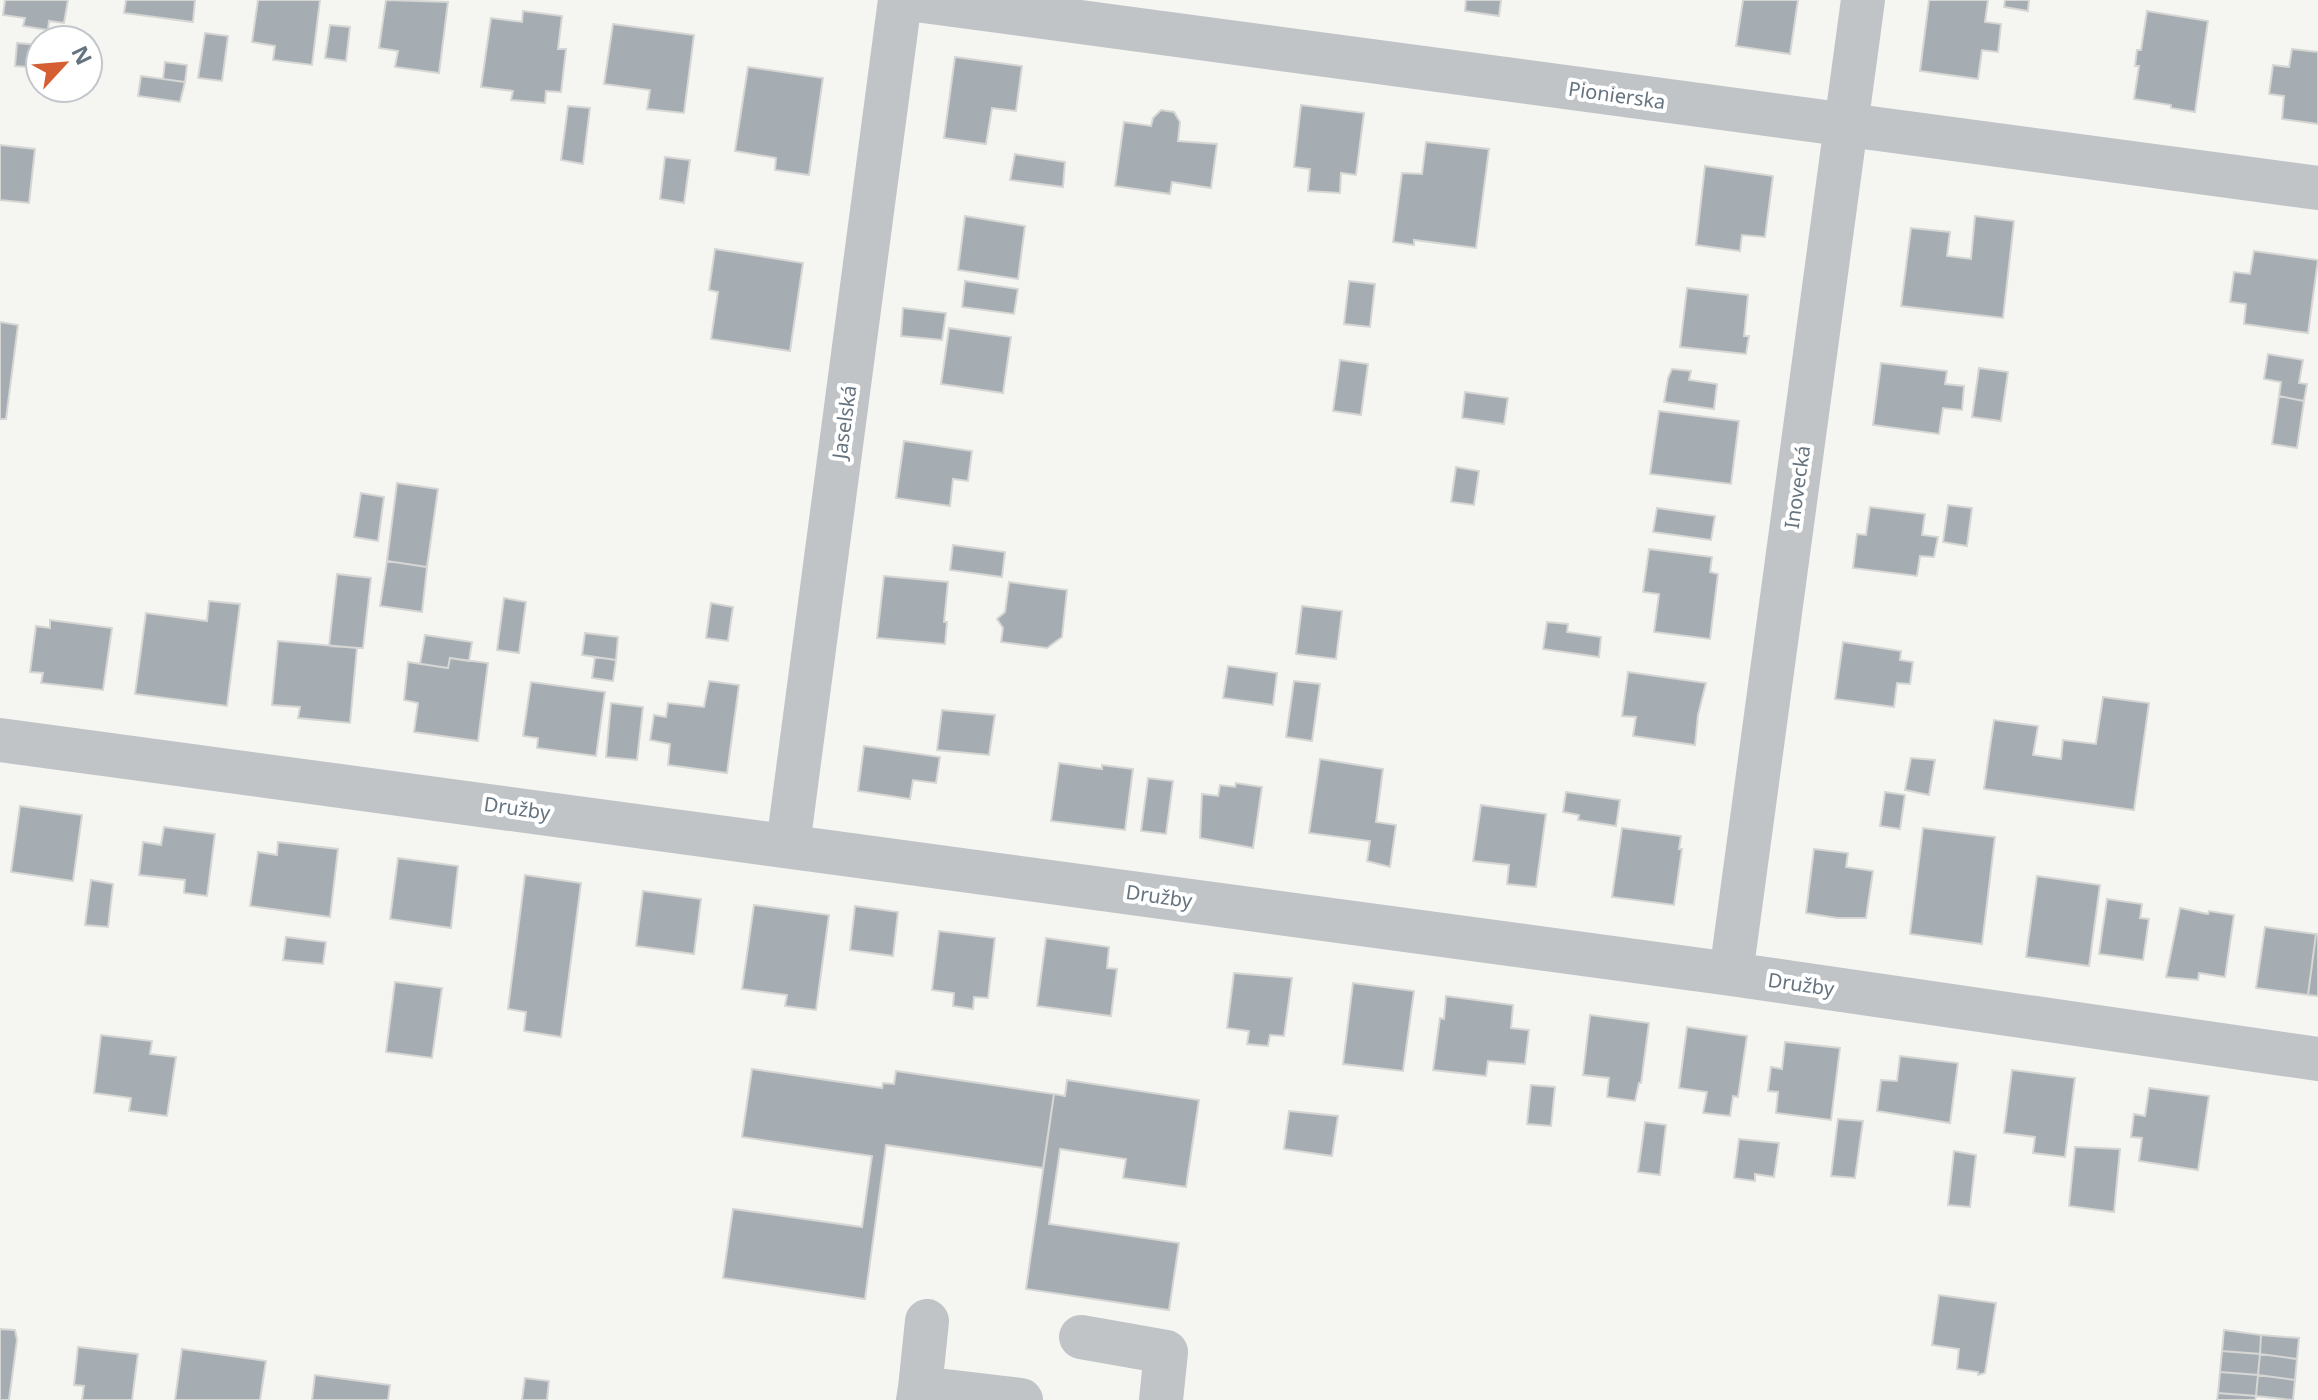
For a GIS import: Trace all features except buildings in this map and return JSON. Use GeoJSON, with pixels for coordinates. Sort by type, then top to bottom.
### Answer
{"type":"FeatureCollection","features":[{"type":"Feature","properties":{"kind":"street","name":"Jaselská"},"geometry":{"type":"LineString","coordinates":[[788,845],[900,0]]}},
{"type":"Feature","properties":{"kind":"street","name":"Pionierska"},"geometry":{"type":"LineString","coordinates":[[916,0],[2318,188]]}},
{"type":"Feature","properties":{"kind":"street","name":"Inovecká"},"geometry":{"type":"LineString","coordinates":[[1731,974],[1863,0]]}},
{"type":"Feature","properties":{"kind":"street","name":"Družby"},"geometry":{"type":"LineString","coordinates":[[0,740],[1731,974],[2318,1059]]}},
{"type":"Feature","properties":{"kind":"street"},"geometry":{"type":"LineString","coordinates":[[927,1321],[919,1394],[1021,1400]]}},
{"type":"Feature","properties":{"kind":"street"},"geometry":{"type":"LineString","coordinates":[[1081,1337],[1166,1352],[1161,1400]]}}]}
